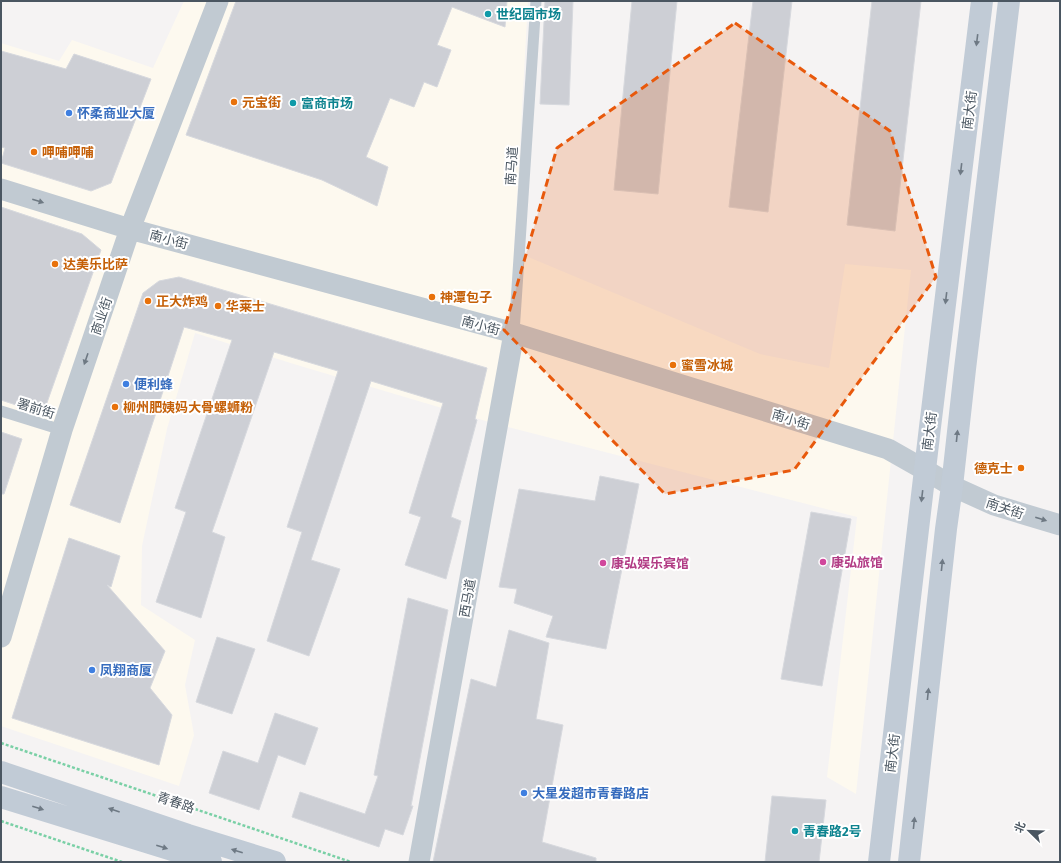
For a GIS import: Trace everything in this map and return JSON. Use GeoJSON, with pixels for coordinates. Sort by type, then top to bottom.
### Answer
{"type":"FeatureCollection","features":[{"type":"Feature","properties":{"kind":"main road","name":"南大街"},"geometry":{"type":"LineString","coordinates":[[880,862],[925,470],[982,1]]}},
{"type":"Feature","properties":{"kind":"main road","name":"南大街"},"geometry":{"type":"LineString","coordinates":[[909,862],[944,544],[1009,1]]}},
{"type":"Feature","properties":{"kind":"main road"},"geometry":{"type":"LineString","coordinates":[[1,772],[188,835],[275,862]]}},
{"type":"Feature","properties":{"kind":"main road"},"geometry":{"type":"LineString","coordinates":[[1,797],[211,862]]}},
{"type":"Feature","properties":{"kind":"street","name":"商业街"},"geometry":{"type":"LineString","coordinates":[[1,637],[62,430],[130,229],[218,1]]}},
{"type":"Feature","properties":{"kind":"street","name":"南小街"},"geometry":{"type":"LineString","coordinates":[[1,189],[130,229],[514,333],[888,449],[952,486]]}},
{"type":"Feature","properties":{"kind":"street","name":"西马道"},"geometry":{"type":"LineString","coordinates":[[420,862],[514,333]]}},
{"type":"Feature","properties":{"kind":"street","name":"南关街"},"geometry":{"type":"LineString","coordinates":[[952,486],[994,505],[1060,525]]}},
{"type":"Feature","properties":{"kind":"lane","name":"南马道"},"geometry":{"type":"LineString","coordinates":[[514,333],[536,1]]}},
{"type":"Feature","properties":{"kind":"lane","name":"署前街"},"geometry":{"type":"LineString","coordinates":[[1,411],[62,430]]}},
{"type":"Feature","properties":{"kind":"path","name":"青春路"},"geometry":{"type":"LineString","coordinates":[[1,742],[351,862]]}},
{"type":"Feature","properties":{"kind":"path"},"geometry":{"type":"LineString","coordinates":[[1,821],[122,862]]}},
{"type":"Feature","properties":{"kind":"highlighted area"},"geometry":{"type":"Polygon","coordinates":[[[735,23],[890,131],[936,277],[794,470],[665,494],[504,330],[557,148],[735,23]]]}},
{"type":"Feature","properties":{"kind":"shaded area"},"geometry":{"type":"Polygon","coordinates":[[[184,1],[528,1],[514,251],[760,354],[829,368],[845,264],[911,270],[856,794],[827,777],[857,517],[489,422],[195,333],[167,429],[142,546],[141,605],[195,640],[185,685],[194,735],[179,786],[1,726],[1,43],[59,61],[72,40],[153,68],[184,1]]]}},
{"type":"Feature","properties":{"kind":"building","name":"富商市场"},"geometry":{"type":"Polygon","coordinates":[[[236,1],[507,1],[505,27],[452,7],[437,45],[451,50],[437,87],[424,82],[414,107],[390,98],[366,157],[388,167],[377,206],[322,180],[186,135],[236,1]]]}},
{"type":"Feature","properties":{"kind":"building"},"geometry":{"type":"Polygon","coordinates":[[[545,1],[573,1],[569,105],[540,104],[545,1]]]}},
{"type":"Feature","properties":{"kind":"building"},"geometry":{"type":"Polygon","coordinates":[[[632,1],[677,1],[658,194],[614,190],[632,1]]]}},
{"type":"Feature","properties":{"kind":"building"},"geometry":{"type":"Polygon","coordinates":[[[753,1],[792,1],[768,212],[729,207],[753,1]]]}},
{"type":"Feature","properties":{"kind":"building"},"geometry":{"type":"Polygon","coordinates":[[[872,1],[921,1],[895,231],[847,225],[872,1]]]}},
{"type":"Feature","properties":{"kind":"building","name":"怀柔商业大厦"},"geometry":{"type":"Polygon","coordinates":[[[1,51],[66,69],[74,54],[151,79],[111,183],[91,191],[1,163],[5,148],[1,147],[1,51]]]}},
{"type":"Feature","properties":{"kind":"building"},"geometry":{"type":"Polygon","coordinates":[[[1,207],[82,234],[101,250],[43,414],[1,400],[1,207]]]}},
{"type":"Feature","properties":{"kind":"building"},"geometry":{"type":"Polygon","coordinates":[[[179,277],[487,368],[475,419],[477,420],[451,517],[461,521],[446,579],[405,565],[421,517],[409,513],[443,403],[371,381],[311,560],[340,569],[309,656],[267,641],[302,532],[287,527],[338,371],[274,352],[212,532],[225,537],[201,618],[156,602],[186,512],[175,508],[232,340],[184,327],[120,523],[70,505],[143,293],[159,281],[179,277]]]}},
{"type":"Feature","properties":{"kind":"building"},"geometry":{"type":"Polygon","coordinates":[[[1,432],[22,439],[4,494],[1,494],[1,432]]]}},
{"type":"Feature","properties":{"kind":"building"},"geometry":{"type":"Polygon","coordinates":[[[600,476],[639,484],[606,649],[546,637],[553,616],[514,603],[517,589],[499,587],[519,489],[595,501],[600,476]]]}},
{"type":"Feature","properties":{"kind":"building","name":"康弘旅馆"},"geometry":{"type":"Polygon","coordinates":[[[811,512],[851,519],[822,686],[781,679],[811,512]]]}},
{"type":"Feature","properties":{"kind":"building","name":"凤翔商厦"},"geometry":{"type":"Polygon","coordinates":[[[69,538],[120,556],[111,587],[107,585],[165,651],[150,688],[172,715],[159,765],[12,718],[69,538]]]}},
{"type":"Feature","properties":{"kind":"building"},"geometry":{"type":"Polygon","coordinates":[[[408,598],[448,610],[411,806],[413,806],[403,835],[385,829],[379,847],[292,817],[300,792],[365,814],[378,776],[374,775],[408,598]]]}},
{"type":"Feature","properties":{"kind":"building"},"geometry":{"type":"Polygon","coordinates":[[[509,630],[549,643],[536,719],[563,725],[542,842],[596,858],[596,862],[433,862],[471,679],[496,687],[509,630]]]}},
{"type":"Feature","properties":{"kind":"building"},"geometry":{"type":"Polygon","coordinates":[[[217,637],[255,649],[232,714],[196,702],[217,637]]]}},
{"type":"Feature","properties":{"kind":"building"},"geometry":{"type":"Polygon","coordinates":[[[275,713],[318,728],[305,765],[278,755],[259,810],[209,793],[223,751],[258,763],[275,713]]]}},
{"type":"Feature","properties":{"kind":"building","name":"青春路2号"},"geometry":{"type":"Polygon","coordinates":[[[772,796],[826,800],[819,862],[765,862],[772,796]]]}},
{"type":"Feature","properties":{"kind":"place","name":"世纪园市场"},"geometry":{"type":"Point","coordinates":[488,14]}},
{"type":"Feature","properties":{"kind":"place","name":"元宝街"},"geometry":{"type":"Point","coordinates":[234,102]}},
{"type":"Feature","properties":{"kind":"place","name":"富商市场"},"geometry":{"type":"Point","coordinates":[293,103]}},
{"type":"Feature","properties":{"kind":"place","name":"怀柔商业大厦"},"geometry":{"type":"Point","coordinates":[69,113]}},
{"type":"Feature","properties":{"kind":"place","name":"呷哺呷哺"},"geometry":{"type":"Point","coordinates":[34,152]}},
{"type":"Feature","properties":{"kind":"place","name":"达美乐比萨"},"geometry":{"type":"Point","coordinates":[55,264]}},
{"type":"Feature","properties":{"kind":"place","name":"神潭包子"},"geometry":{"type":"Point","coordinates":[432,297]}},
{"type":"Feature","properties":{"kind":"place","name":"正大炸鸡"},"geometry":{"type":"Point","coordinates":[148,301]}},
{"type":"Feature","properties":{"kind":"place","name":"华莱士"},"geometry":{"type":"Point","coordinates":[218,306]}},
{"type":"Feature","properties":{"kind":"place","name":"蜜雪冰城"},"geometry":{"type":"Point","coordinates":[673,365]}},
{"type":"Feature","properties":{"kind":"place","name":"便利蜂"},"geometry":{"type":"Point","coordinates":[126,384]}},
{"type":"Feature","properties":{"kind":"place","name":"柳州肥姨妈大骨螺蛳粉"},"geometry":{"type":"Point","coordinates":[115,407]}},
{"type":"Feature","properties":{"kind":"place","name":"德克士"},"geometry":{"type":"Point","coordinates":[1021,468]}},
{"type":"Feature","properties":{"kind":"place","name":"康弘旅馆"},"geometry":{"type":"Point","coordinates":[823,562]}},
{"type":"Feature","properties":{"kind":"place","name":"康弘娱乐宾馆"},"geometry":{"type":"Point","coordinates":[603,563]}},
{"type":"Feature","properties":{"kind":"place","name":"凤翔商厦"},"geometry":{"type":"Point","coordinates":[92,670]}},
{"type":"Feature","properties":{"kind":"place","name":"大星发超市青春路店"},"geometry":{"type":"Point","coordinates":[524,793]}},
{"type":"Feature","properties":{"kind":"place","name":"青春路2号"},"geometry":{"type":"Point","coordinates":[795,831]}}]}
